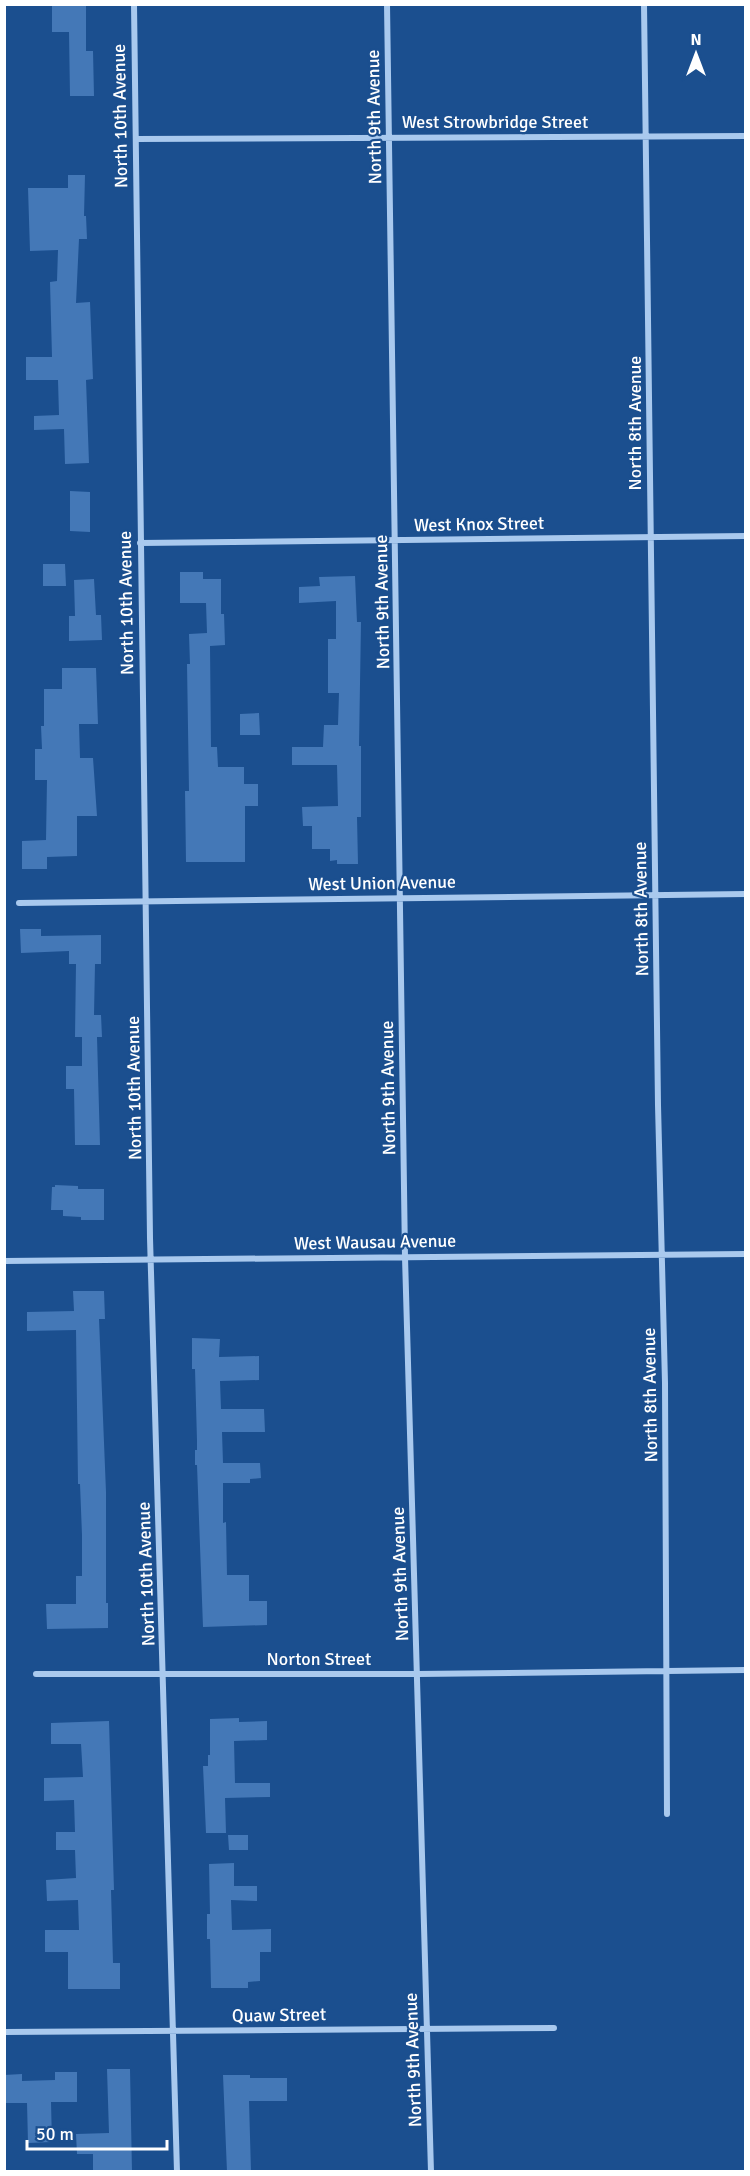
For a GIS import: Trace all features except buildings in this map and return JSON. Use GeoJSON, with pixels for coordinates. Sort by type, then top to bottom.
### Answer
{"type":"FeatureCollection","features":[{"type":"Feature","properties":{"kind":"street","name":"North 10th Avenue"},"geometry":{"type":"LineString","coordinates":[[134,4],[151,1259],[177,2172]]}},
{"type":"Feature","properties":{"kind":"street","name":"North 9th Avenue"},"geometry":{"type":"LineString","coordinates":[[387,4],[405,1257],[431,2172]]}},
{"type":"Feature","properties":{"kind":"street","name":"North 8th Avenue"},"geometry":{"type":"LineString","coordinates":[[644,4],[658,1106],[663,1255],[667,1814]]}},
{"type":"Feature","properties":{"kind":"street","name":"West Strowbridge Street"},"geometry":{"type":"LineString","coordinates":[[136,139],[746,136]]}},
{"type":"Feature","properties":{"kind":"street","name":"West Knox Street"},"geometry":{"type":"LineString","coordinates":[[140,543],[746,536]]}},
{"type":"Feature","properties":{"kind":"street","name":"West Union Avenue"},"geometry":{"type":"LineString","coordinates":[[19,903],[746,894]]}},
{"type":"Feature","properties":{"kind":"street","name":"West Wausau Avenue"},"geometry":{"type":"LineString","coordinates":[[4,1261],[746,1254]]}},
{"type":"Feature","properties":{"kind":"street","name":"Norton Street"},"geometry":{"type":"LineString","coordinates":[[36,1674],[418,1674],[746,1670]]}},
{"type":"Feature","properties":{"kind":"street","name":"Quaw Street"},"geometry":{"type":"LineString","coordinates":[[4,2032],[554,2028]]}}]}
